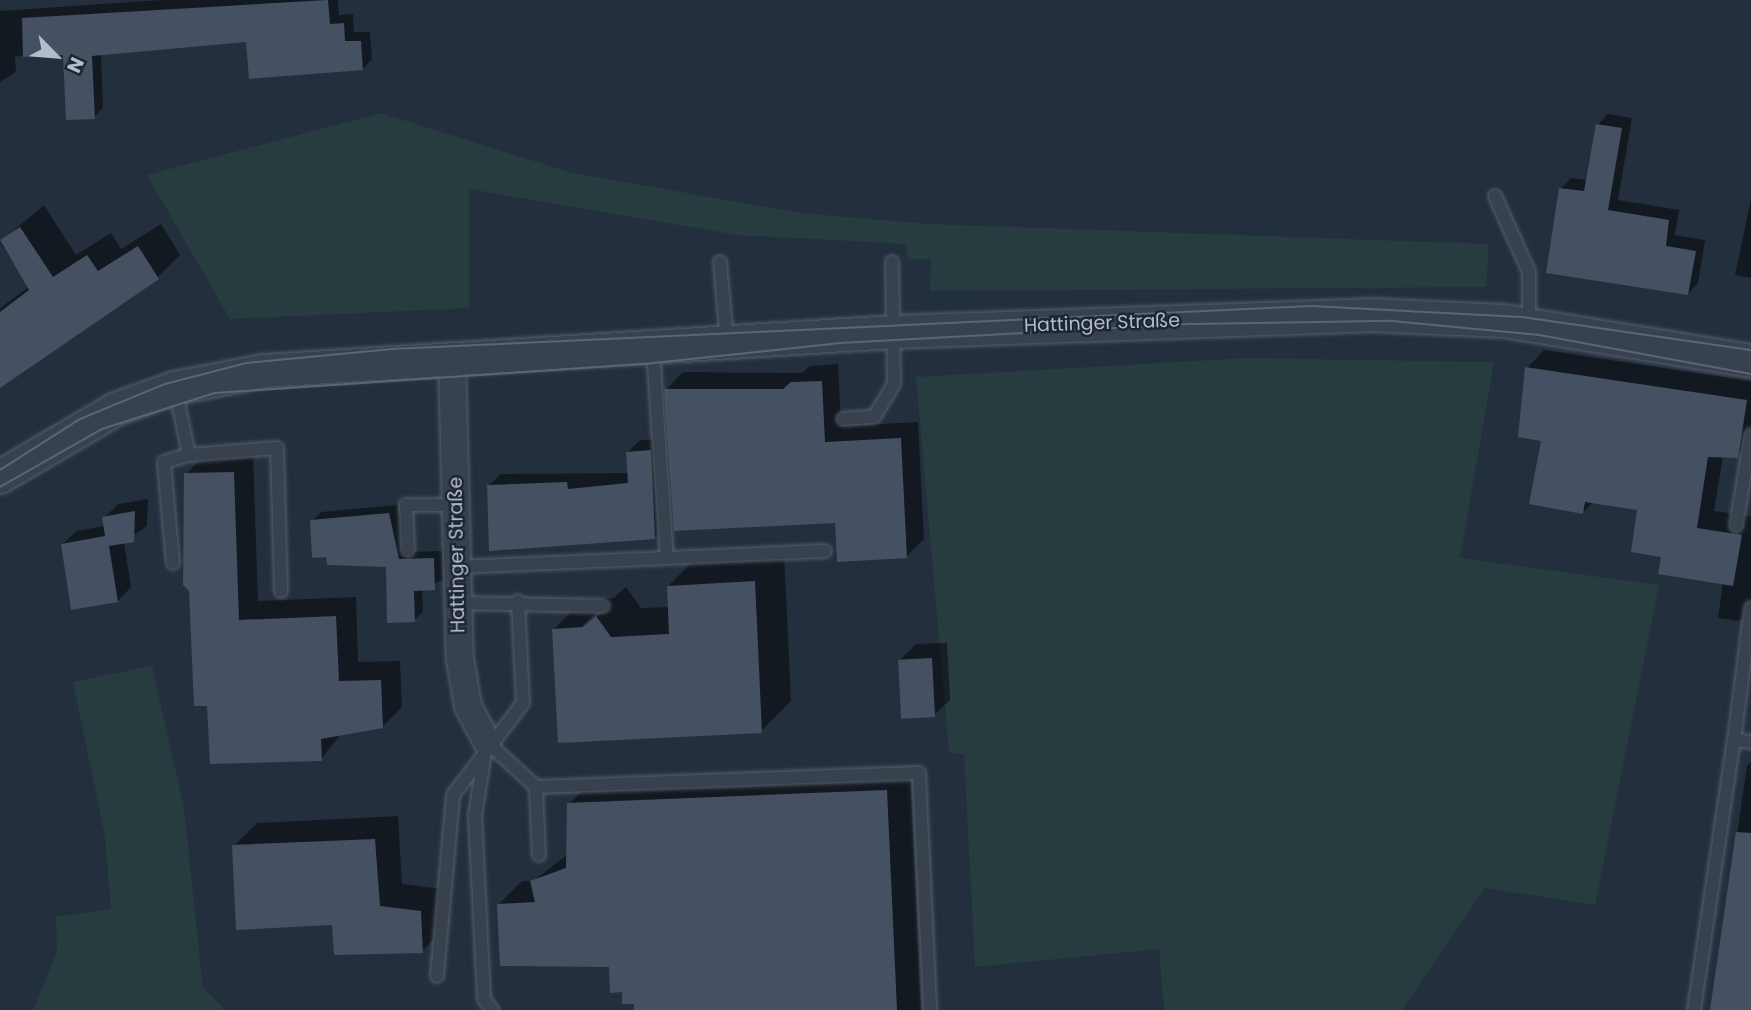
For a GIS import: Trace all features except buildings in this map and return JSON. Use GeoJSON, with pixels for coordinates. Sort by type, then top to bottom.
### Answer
{"type":"FeatureCollection","features":[{"type":"Feature","properties":{"kind":"street","name":"Hattinger Straße"},"geometry":{"type":"LineString","coordinates":[[0,477],[116,409],[176,388],[263,371],[452,362],[893,332],[1370,315],[1529,324],[1751,361]]}},
{"type":"Feature","properties":{"kind":"street","name":"Hattinger Straße"},"geometry":{"type":"LineString","coordinates":[[452,362],[459,603],[468,706],[487,742]]}},
{"type":"Feature","properties":{"kind":"lane"},"geometry":{"type":"LineString","coordinates":[[1495,196],[1528,272],[1529,324]]}},
{"type":"Feature","properties":{"kind":"lane"},"geometry":{"type":"LineString","coordinates":[[720,262],[727,344]]}},
{"type":"Feature","properties":{"kind":"lane"},"geometry":{"type":"LineString","coordinates":[[843,419],[874,417],[894,384],[892,262]]}},
{"type":"Feature","properties":{"kind":"lane"},"geometry":{"type":"LineString","coordinates":[[653,349],[667,558]]}},
{"type":"Feature","properties":{"kind":"lane"},"geometry":{"type":"LineString","coordinates":[[176,388],[189,455]]}},
{"type":"Feature","properties":{"kind":"lane"},"geometry":{"type":"LineString","coordinates":[[1735,526],[1751,435]]}},
{"type":"Feature","properties":{"kind":"lane"},"geometry":{"type":"LineString","coordinates":[[173,563],[164,462],[189,455],[277,448],[281,591]]}},
{"type":"Feature","properties":{"kind":"lane"},"geometry":{"type":"LineString","coordinates":[[408,550],[406,505],[456,505]]}},
{"type":"Feature","properties":{"kind":"lane"},"geometry":{"type":"LineString","coordinates":[[458,567],[825,551]]}},
{"type":"Feature","properties":{"kind":"lane"},"geometry":{"type":"LineString","coordinates":[[459,603],[518,601],[603,606]]}},
{"type":"Feature","properties":{"kind":"lane"},"geometry":{"type":"LineString","coordinates":[[437,976],[453,795],[487,742],[523,703],[518,601]]}},
{"type":"Feature","properties":{"kind":"lane"},"geometry":{"type":"LineString","coordinates":[[1694,1010],[1751,608]]}},
{"type":"Feature","properties":{"kind":"lane"},"geometry":{"type":"LineString","coordinates":[[1734,740],[1751,742]]}},
{"type":"Feature","properties":{"kind":"lane"},"geometry":{"type":"LineString","coordinates":[[487,742],[536,787],[919,773],[930,1010]]}},
{"type":"Feature","properties":{"kind":"lane"},"geometry":{"type":"LineString","coordinates":[[487,742],[475,815],[484,999],[492,1010]]}},
{"type":"Feature","properties":{"kind":"lane"},"geometry":{"type":"LineString","coordinates":[[536,787],[539,855]]}},
{"type":"Feature","properties":{"kind":"green space"},"geometry":{"type":"Polygon","coordinates":[[[381,113],[572,173],[801,213],[930,224],[1489,244],[1486,287],[930,291],[931,259],[908,259],[906,244],[737,235],[469,189],[469,308],[230,319],[147,175],[381,113]]]}},
{"type":"Feature","properties":{"kind":"green space"},"geometry":{"type":"Polygon","coordinates":[[[1246,358],[1494,362],[1460,558],[1659,585],[1595,905],[1485,888],[1402,1010],[1164,1010],[1159,949],[975,967],[964,754],[949,753],[916,377],[1246,358]]]}},
{"type":"Feature","properties":{"kind":"green space"},"geometry":{"type":"Polygon","coordinates":[[[152,666],[184,809],[203,988],[225,1010],[33,1010],[57,951],[56,917],[111,909],[105,837],[73,682],[152,666]]]}},
{"type":"Feature","properties":{"kind":"tram line"},"geometry":{"type":"LineString","coordinates":[[0,470],[80,419],[165,384],[246,363],[392,349],[1311,306],[1522,317],[1751,350]]}},
{"type":"Feature","properties":{"kind":"tram line"},"geometry":{"type":"LineString","coordinates":[[0,487],[102,429],[215,393],[645,364],[840,343],[1193,324],[1392,321],[1539,335],[1751,374]]}}]}
